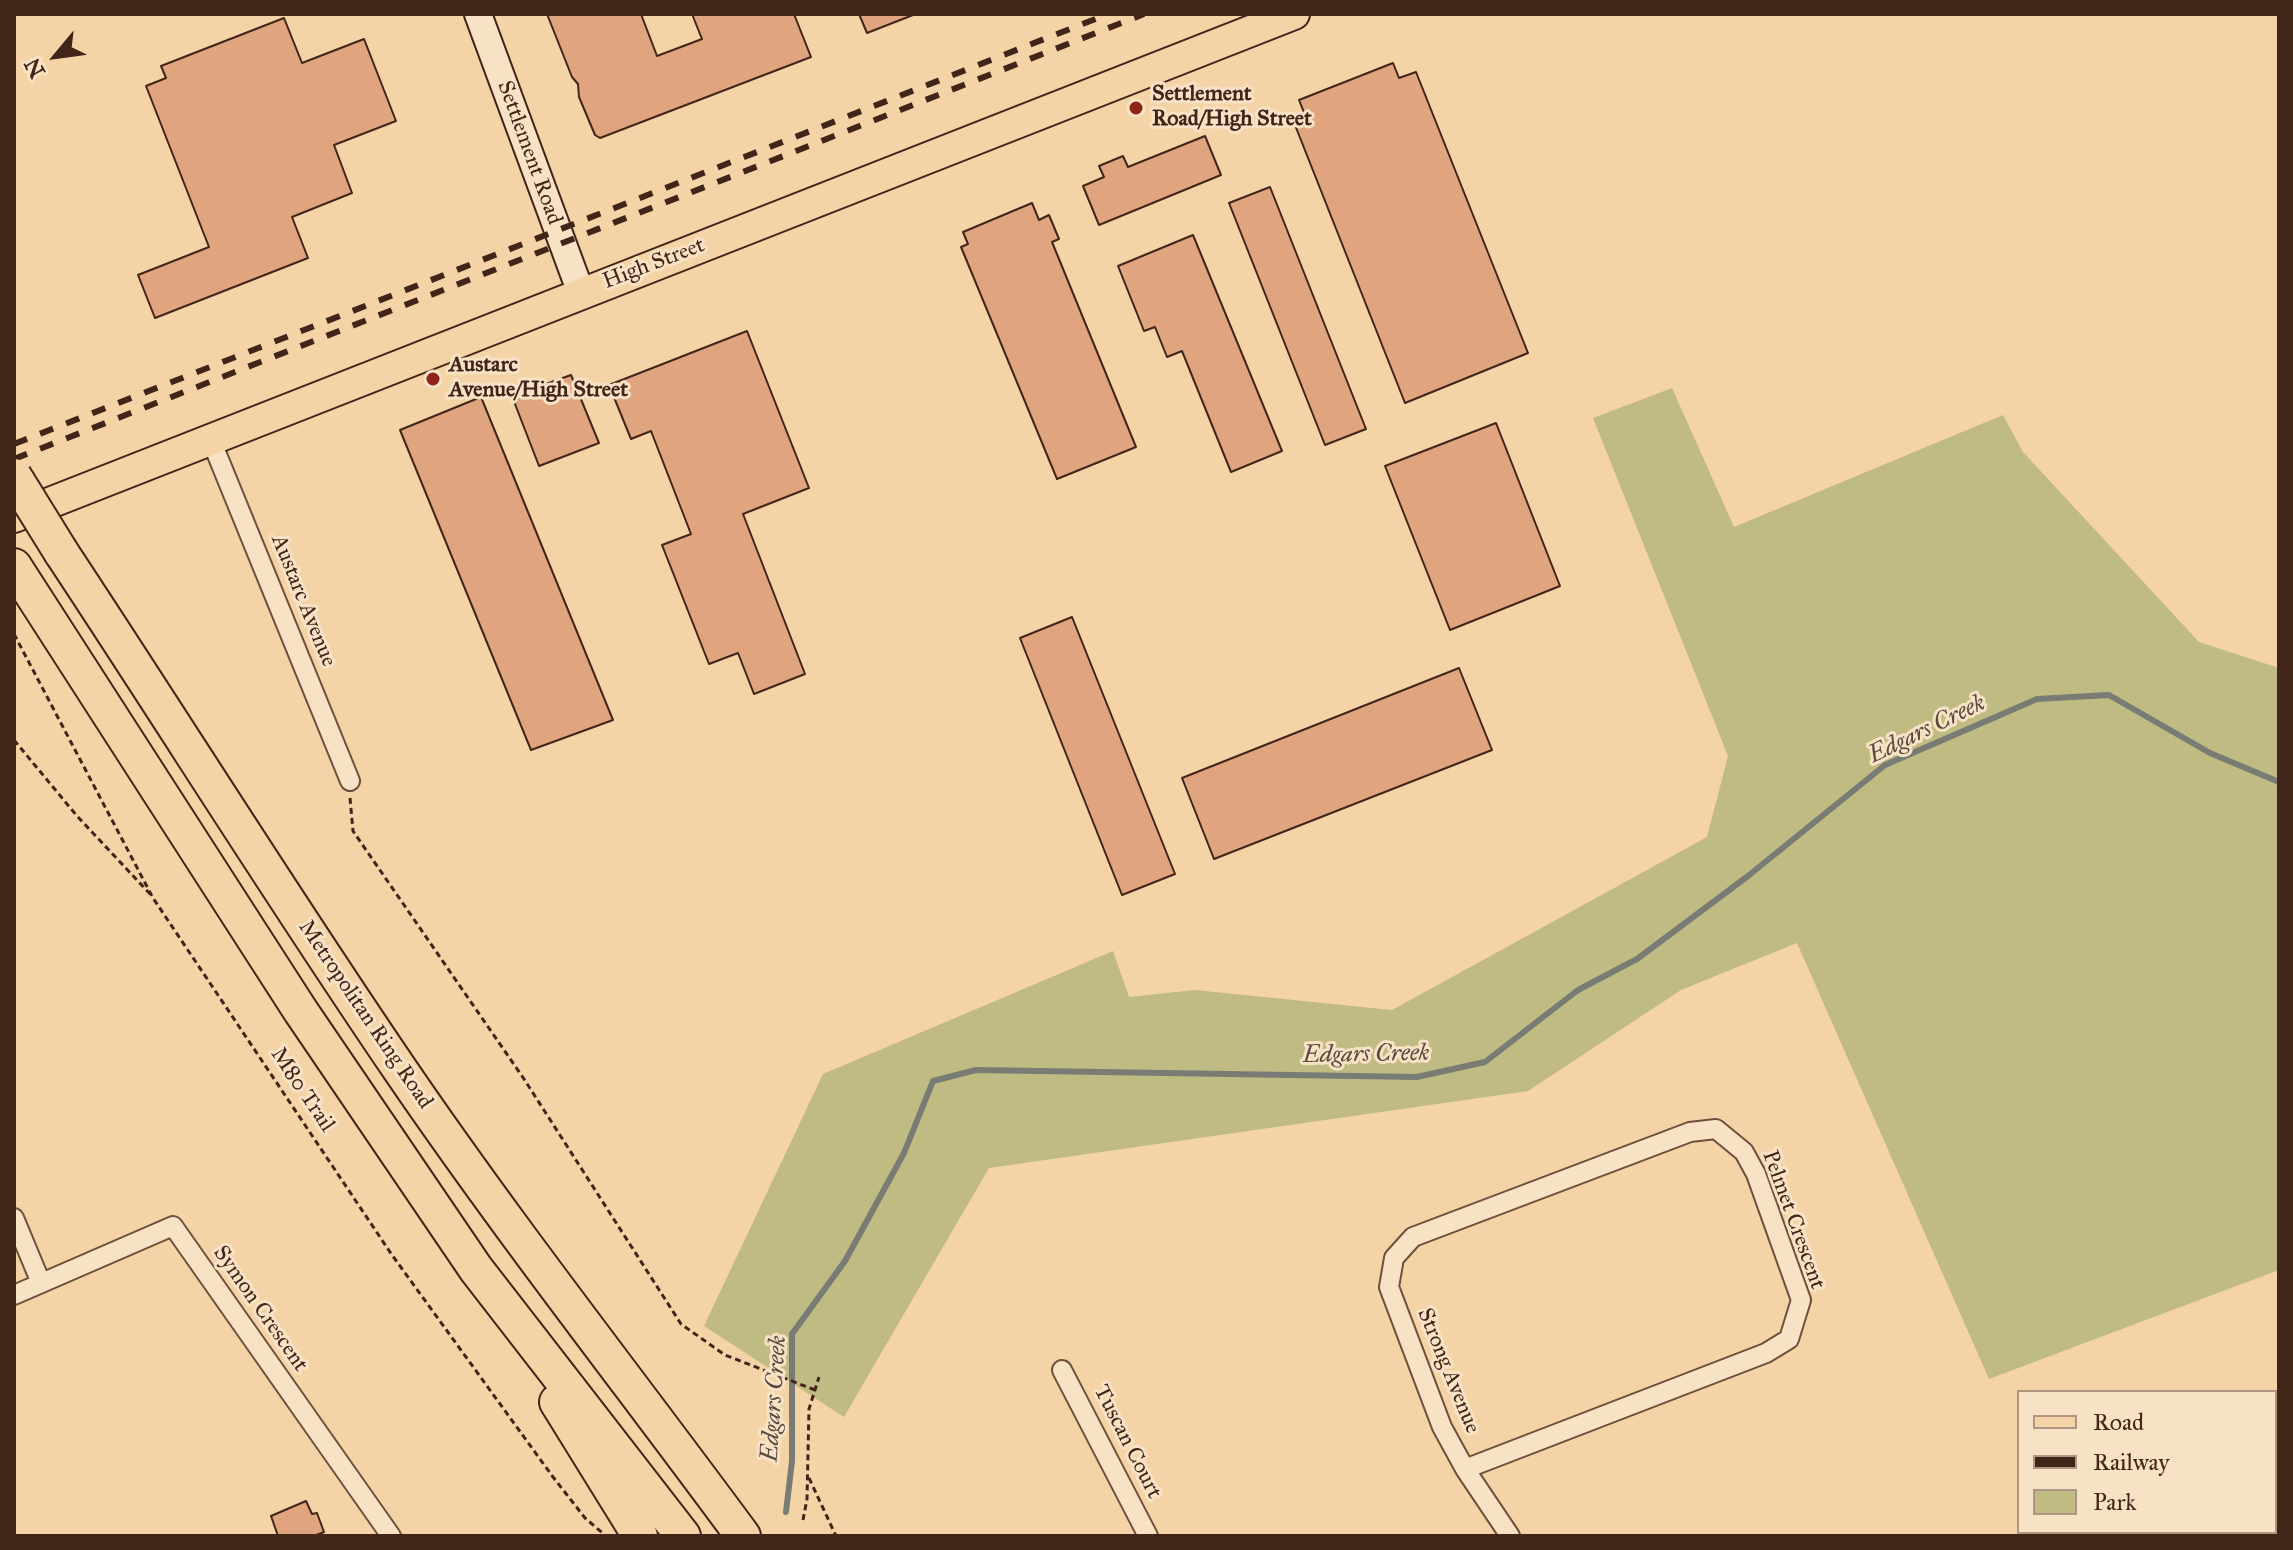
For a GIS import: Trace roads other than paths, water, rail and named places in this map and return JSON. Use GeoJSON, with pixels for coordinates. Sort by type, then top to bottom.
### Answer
{"type":"FeatureCollection","features":[{"type":"Feature","properties":{"kind":"highway","name":"Metropolitan Ring Road"},"geometry":{"type":"LineString","coordinates":[[14,476],[399,1068],[517,1237],[743,1536]]}},
{"type":"Feature","properties":{"kind":"highway"},"geometry":{"type":"LineString","coordinates":[[15,567],[300,1010],[476,1269],[640,1536]]}},
{"type":"Feature","properties":{"kind":"highway"},"geometry":{"type":"LineString","coordinates":[[476,1269],[683,1536]]}},
{"type":"Feature","properties":{"kind":"main road","name":"High Street"},"geometry":{"type":"LineString","coordinates":[[14,517],[1294,14]]}},
{"type":"Feature","properties":{"kind":"main road","name":"Settlement Road"},"geometry":{"type":"LineString","coordinates":[[482,15],[581,293]]}},
{"type":"Feature","properties":{"kind":"street","name":"Austarc Avenue"},"geometry":{"type":"LineString","coordinates":[[211,440],[350,781]]}},
{"type":"Feature","properties":{"kind":"street","name":"Pelmet Crescent"},"geometry":{"type":"LineString","coordinates":[[1394,1258],[1413,1237],[1690,1132],[1716,1129],[1744,1152],[1756,1174],[1801,1300],[1789,1339],[1766,1353],[1465,1469]]}},
{"type":"Feature","properties":{"kind":"street"},"geometry":{"type":"LineString","coordinates":[[14,1218],[41,1283],[14,1295]]}},
{"type":"Feature","properties":{"kind":"street","name":"Symon Crescent"},"geometry":{"type":"LineString","coordinates":[[41,1283],[173,1226],[391,1536]]}},
{"type":"Feature","properties":{"kind":"street","name":"Strong Avenue"},"geometry":{"type":"LineString","coordinates":[[1394,1258],[1389,1287],[1442,1427],[1465,1469],[1510,1536]]}},
{"type":"Feature","properties":{"kind":"street","name":"Tuscan Court"},"geometry":{"type":"LineString","coordinates":[[1062,1370],[1148,1536]]}},
{"type":"Feature","properties":{"kind":"waterway","name":"Edgars Creek"},"geometry":{"type":"LineString","coordinates":[[786,1512],[792,1461],[792,1334],[845,1261],[904,1153],[933,1081],[976,1070],[1417,1077],[1485,1062],[1578,990],[1637,959],[1748,876],[1885,765],[2037,699],[2109,695],[2210,753],[2279,782]]}},
{"type":"Feature","properties":{"kind":"railway"},"geometry":{"type":"LineString","coordinates":[[14,444],[1108,14]]}},
{"type":"Feature","properties":{"kind":"railway"},"geometry":{"type":"LineString","coordinates":[[14,459],[1144,14]]}},
{"type":"Feature","properties":{"kind":"place","name":"Settlement Road/High Street"},"geometry":{"type":"Point","coordinates":[1136,108]}},
{"type":"Feature","properties":{"kind":"place","name":"Austarc Avenue/High Street"},"geometry":{"type":"Point","coordinates":[433,379]}}]}
